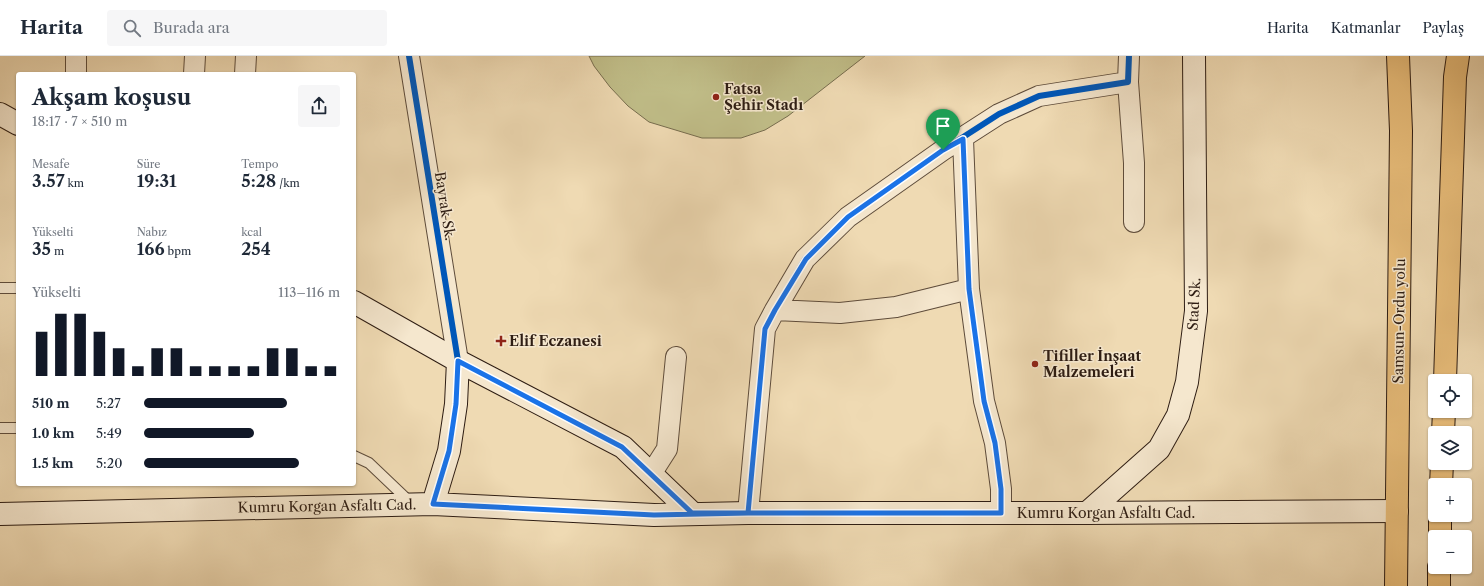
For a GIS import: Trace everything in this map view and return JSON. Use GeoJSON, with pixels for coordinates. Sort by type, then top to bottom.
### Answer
{"type":"FeatureCollection","features":[{"type":"Feature","properties":{"kind":"highway","name":"Samsun-Ordu yolu"},"geometry":{"type":"LineString","coordinates":[[1396,578],[1401,139],[1398,56]]}},
{"type":"Feature","properties":{"kind":"highway"},"geometry":{"type":"LineString","coordinates":[[1445,374],[1455,77],[1458,56]]}},
{"type":"Feature","properties":{"kind":"main road","name":"Stad Sk."},"geometry":{"type":"LineString","coordinates":[[1087,513],[1159,449],[1178,415],[1187,382],[1196,311],[1194,56]]}},
{"type":"Feature","properties":{"kind":"main road"},"geometry":{"type":"LineString","coordinates":[[0,114],[16,123]]}},
{"type":"Feature","properties":{"kind":"main road"},"geometry":{"type":"LineString","coordinates":[[356,303],[458,361],[622,447],[692,513]]}},
{"type":"Feature","properties":{"kind":"main road"},"geometry":{"type":"LineString","coordinates":[[423,504],[449,451],[456,404],[458,361]]}},
{"type":"Feature","properties":{"kind":"main road","name":"Kumru Korgan Asfaltı Cad."},"geometry":{"type":"LineString","coordinates":[[0,514],[423,504],[654,515],[692,513],[1397,511]]}},
{"type":"Feature","properties":{"kind":"street"},"geometry":{"type":"LineString","coordinates":[[76,56],[76,72]]}},
{"type":"Feature","properties":{"kind":"street"},"geometry":{"type":"LineString","coordinates":[[194,72],[195,56]]}},
{"type":"Feature","properties":{"kind":"street"},"geometry":{"type":"LineString","coordinates":[[245,72],[246,56]]}},
{"type":"Feature","properties":{"kind":"street","name":"Bayrak Sk."},"geometry":{"type":"LineString","coordinates":[[409,56],[458,361]]}},
{"type":"Feature","properties":{"kind":"street"},"geometry":{"type":"LineString","coordinates":[[1129,56],[1128,82],[1134,163],[1134,222]]}},
{"type":"Feature","properties":{"kind":"street"},"geometry":{"type":"LineString","coordinates":[[748,513],[765,329],[806,259],[848,217],[943,150],[963,139],[999,114],[1039,96],[1128,82]]}},
{"type":"Feature","properties":{"kind":"street"},"geometry":{"type":"LineString","coordinates":[[963,139],[969,289],[984,401],[995,443],[1001,489],[1001,513]]}},
{"type":"Feature","properties":{"kind":"street"},"geometry":{"type":"LineString","coordinates":[[775,310],[840,313],[896,307],[969,289]]}},
{"type":"Feature","properties":{"kind":"street"},"geometry":{"type":"LineString","coordinates":[[651,474],[667,449],[676,358]]}},
{"type":"Feature","properties":{"kind":"lane"},"geometry":{"type":"LineString","coordinates":[[0,288],[16,288]]}},
{"type":"Feature","properties":{"kind":"lane"},"geometry":{"type":"LineString","coordinates":[[0,428],[16,428]]}},
{"type":"Feature","properties":{"kind":"lane"},"geometry":{"type":"LineString","coordinates":[[356,457],[369,463],[423,504]]}},
{"type":"Feature","properties":{"kind":"shaded area","name":"Fatsa Şehir Stadı"},"geometry":{"type":"Polygon","coordinates":[[[589,56],[865,56],[788,116],[765,130],[741,138],[702,138],[649,122],[628,106],[610,87],[594,66],[589,56]]]}},
{"type":"Feature","properties":{"kind":"cycle path"},"geometry":{"type":"LineString","coordinates":[[409,56],[458,361],[456,404],[449,451],[433,504]]}},
{"type":"Feature","properties":{"kind":"cycle path"},"geometry":{"type":"LineString","coordinates":[[748,513],[765,329],[805,259],[848,217],[943,150],[999,114],[1039,96],[1128,82],[1129,56]]}},
{"type":"Feature","properties":{"kind":"cycle path"},"geometry":{"type":"LineString","coordinates":[[963,139],[969,289],[984,401],[995,443],[1001,489],[1001,513]]}},
{"type":"Feature","properties":{"kind":"place","name":"Fatsa Şehir Stadı"},"geometry":{"type":"Point","coordinates":[716,97]}},
{"type":"Feature","properties":{"kind":"place","name":"Elif Eczanesi"},"geometry":{"type":"Point","coordinates":[501,341]}},
{"type":"Feature","properties":{"kind":"place","name":"Tifiller İnşaat Malzemeleri"},"geometry":{"type":"Point","coordinates":[1035,364]}},
{"type":"Feature","properties":{"kind":"route"},"geometry":{"type":"LineString","coordinates":[[943,150],[848,217],[806,259],[775,310],[765,329],[748,513],[654,515],[433,504],[449,451],[456,404],[458,361],[622,447],[692,513],[748,513],[1001,513],[1001,489],[995,443],[984,401],[969,289],[963,139],[943,150]]}}]}
